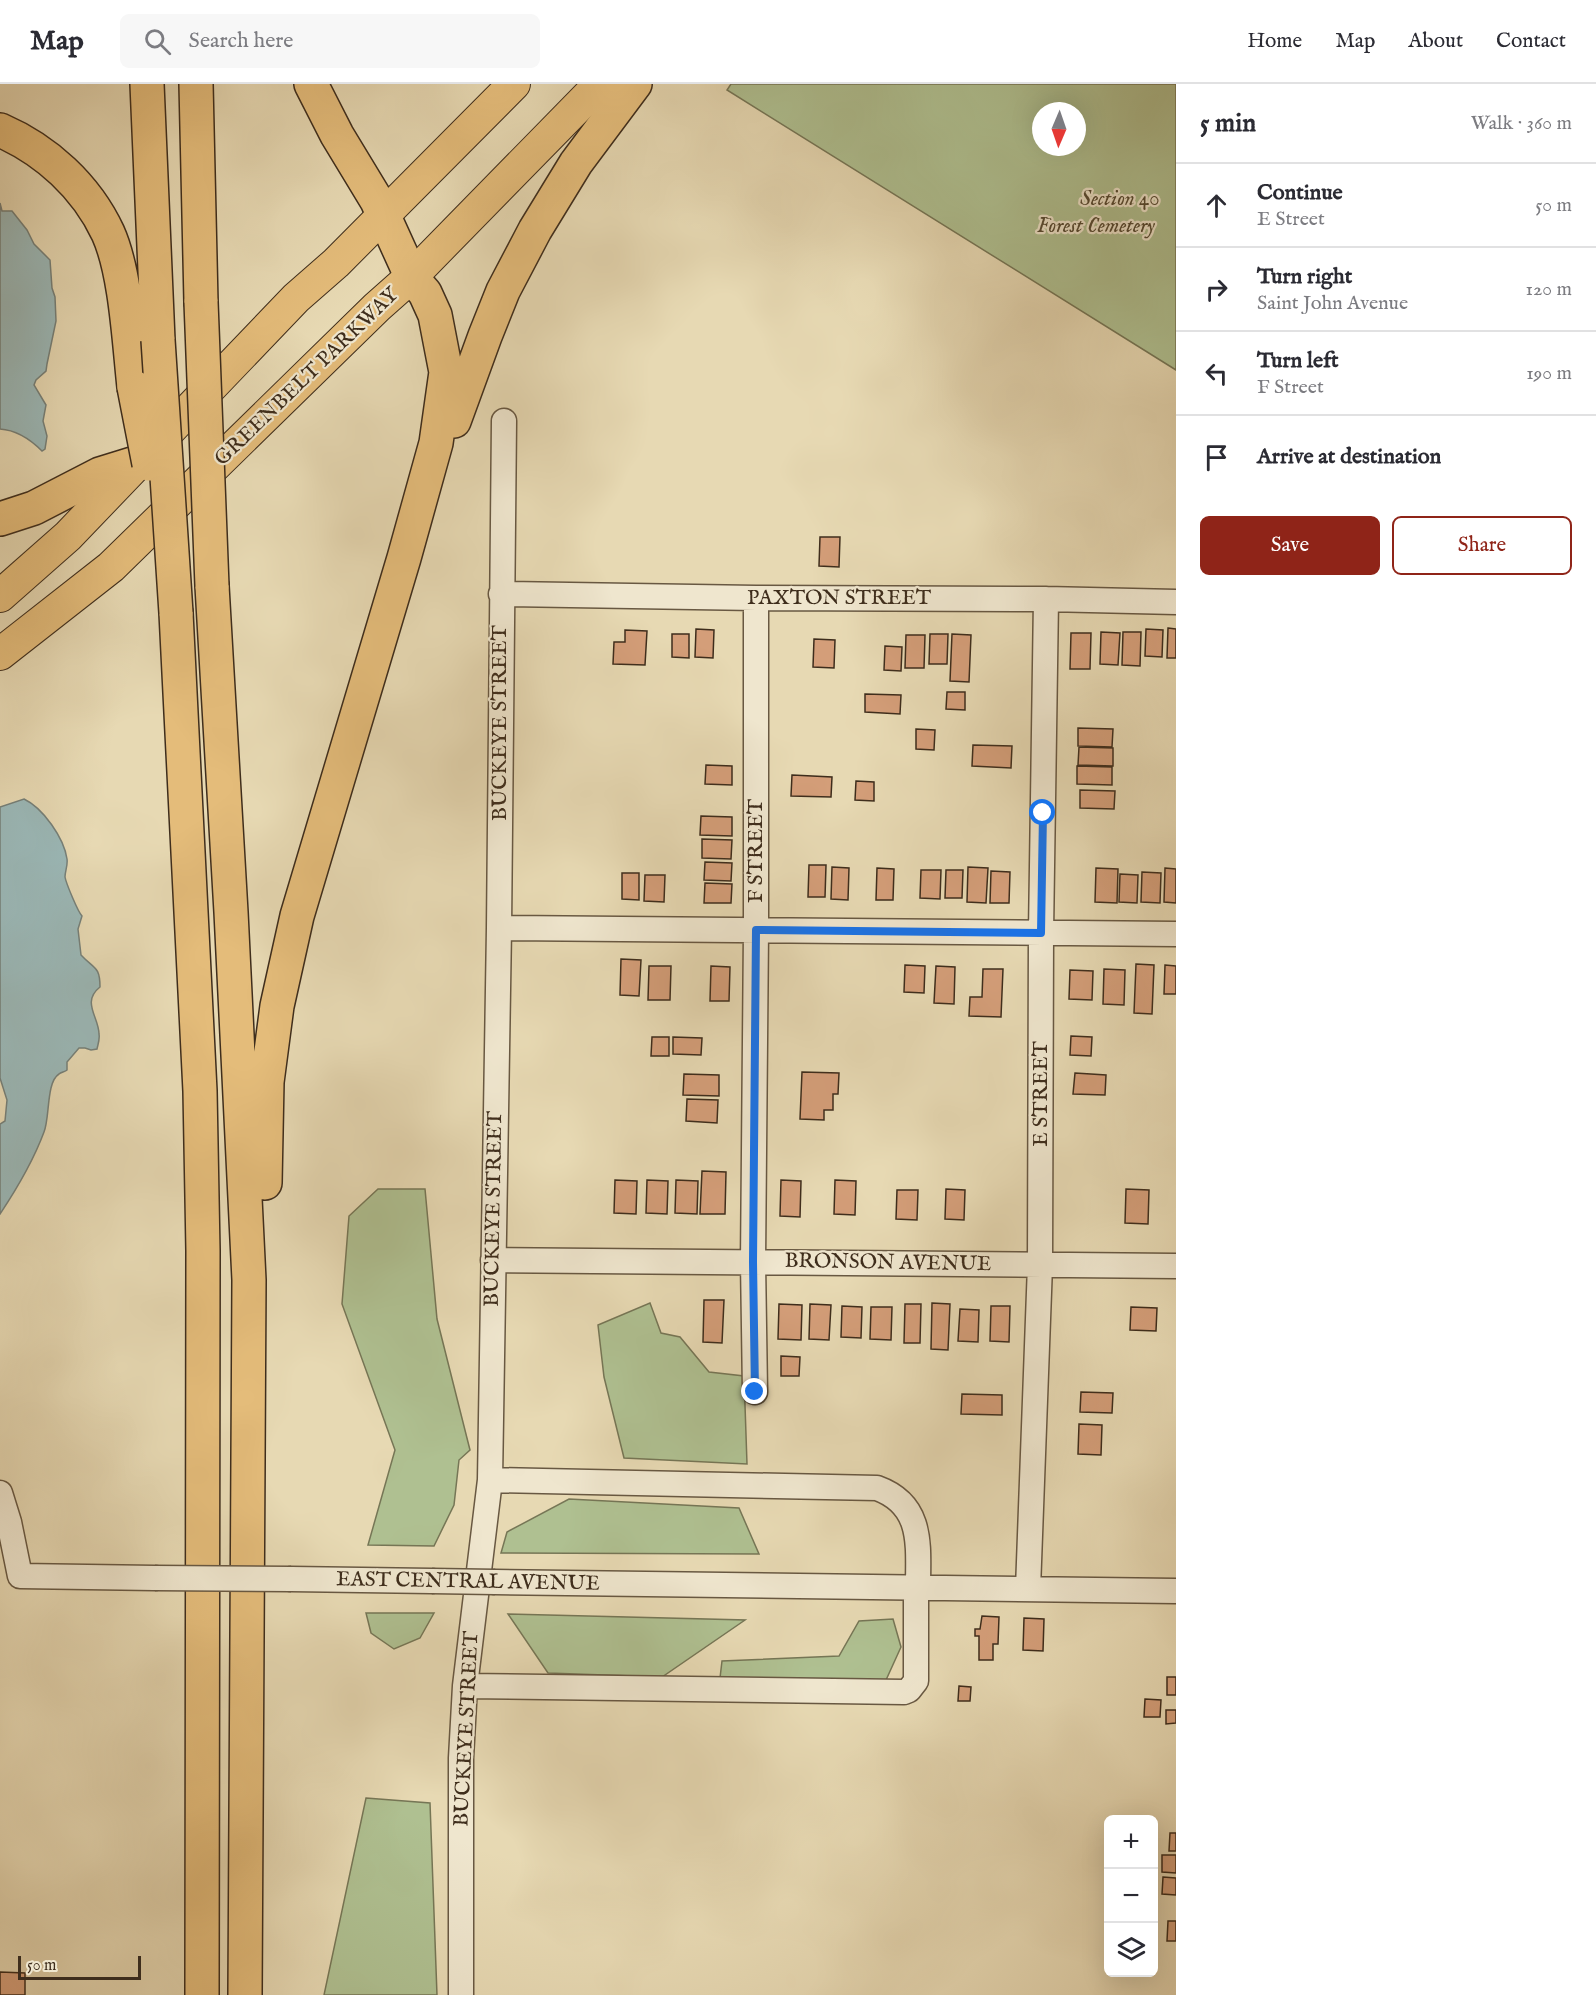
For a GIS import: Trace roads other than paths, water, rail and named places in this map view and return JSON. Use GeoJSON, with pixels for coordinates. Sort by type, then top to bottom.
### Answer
{"type":"FeatureCollection","features":[{"type":"Feature","properties":{"kind":"highway"},"geometry":{"type":"LineString","coordinates":[[147,84],[158,340],[176,613],[200,1102],[203,1251],[202,1995]]}},
{"type":"Feature","properties":{"kind":"highway"},"geometry":{"type":"LineString","coordinates":[[196,84],[201,302],[212,586],[231,900],[249,1280],[245,1995]]}},
{"type":"Feature","properties":{"kind":"highway"},"geometry":{"type":"LineString","coordinates":[[249,1280],[265,1246],[267,1082],[277,1006],[297,916],[436,443],[446,372],[435,315],[425,293],[412,276],[377,201],[337,135],[311,84]]}},
{"type":"Feature","properties":{"kind":"highway"},"geometry":{"type":"LineString","coordinates":[[404,558],[484,336],[503,291],[535,230],[576,163],[635,84]]}},
{"type":"Feature","properties":{"kind":"highway"},"geometry":{"type":"LineString","coordinates":[[0,130],[17,137],[54,162],[75,183],[108,233],[121,285],[134,387],[176,613]]}},
{"type":"Feature","properties":{"kind":"highway"},"geometry":{"type":"LineString","coordinates":[[0,519],[34,508],[100,474],[142,461]]}},
{"type":"Feature","properties":{"kind":"main road"},"geometry":{"type":"LineString","coordinates":[[0,596],[68,536],[296,298],[336,263],[514,84]]}},
{"type":"Feature","properties":{"kind":"main road","name":"GREENBELT PARKWAY"},"geometry":{"type":"LineString","coordinates":[[0,654],[111,567],[412,276],[600,84]]}},
{"type":"Feature","properties":{"kind":"main road"},"geometry":{"type":"LineString","coordinates":[[0,585],[68,536]]}},
{"type":"Feature","properties":{"kind":"street","name":"BUCKEYE STREET"},"geometry":{"type":"LineString","coordinates":[[461,1995],[461,1758],[465,1686],[490,1480],[504,421]]}},
{"type":"Feature","properties":{"kind":"street","name":"PAXTON STREET"},"geometry":{"type":"LineString","coordinates":[[501,594],[1176,602]]}},
{"type":"Feature","properties":{"kind":"street","name":"F STREET"},"geometry":{"type":"LineString","coordinates":[[755,1392],[753,1262],[756,598]]}},
{"type":"Feature","properties":{"kind":"street","name":"E STREET"},"geometry":{"type":"LineString","coordinates":[[1028,1589],[1040,1265],[1041,933],[1046,599]]}},
{"type":"Feature","properties":{"kind":"street"},"geometry":{"type":"LineString","coordinates":[[499,928],[1176,934]]}},
{"type":"Feature","properties":{"kind":"street","name":"BRONSON AVENUE"},"geometry":{"type":"LineString","coordinates":[[493,1260],[1176,1266]]}},
{"type":"Feature","properties":{"kind":"street"},"geometry":{"type":"LineString","coordinates":[[465,1686],[904,1692],[909,1690],[916,1680],[917,1535],[913,1519],[900,1501],[885,1491],[876,1488],[490,1480]]}},
{"type":"Feature","properties":{"kind":"street","name":"EAST CENTRAL AVENUE"},"geometry":{"type":"LineString","coordinates":[[0,1493],[20,1576],[1176,1591]]}},
{"type":"Feature","properties":{"kind":"water"},"geometry":{"type":"Polygon","coordinates":[[[0,203],[2,211],[12,211],[27,230],[34,244],[50,260],[56,321],[46,371],[34,385],[46,405],[43,421],[47,436],[45,449],[42,451],[23,436],[0,429],[0,203]]]}},
{"type":"Feature","properties":{"kind":"water"},"geometry":{"type":"Polygon","coordinates":[[[24,799],[38,809],[52,824],[65,851],[67,861],[65,877],[82,916],[78,929],[81,955],[99,975],[100,987],[92,998],[91,1004],[99,1038],[97,1049],[79,1048],[67,1062],[67,1070],[55,1078],[50,1092],[46,1126],[40,1142],[0,1214],[0,1124],[5,1121],[7,1100],[0,1078],[0,807],[24,799]]]}},
{"type":"Feature","properties":{"kind":"park label","name":"Section 40"},"geometry":{"type":"Point","coordinates":[1120,199]}},
{"type":"Feature","properties":{"kind":"park label","name":"Forest Cemetery"},"geometry":{"type":"Point","coordinates":[1096,226]}}]}
